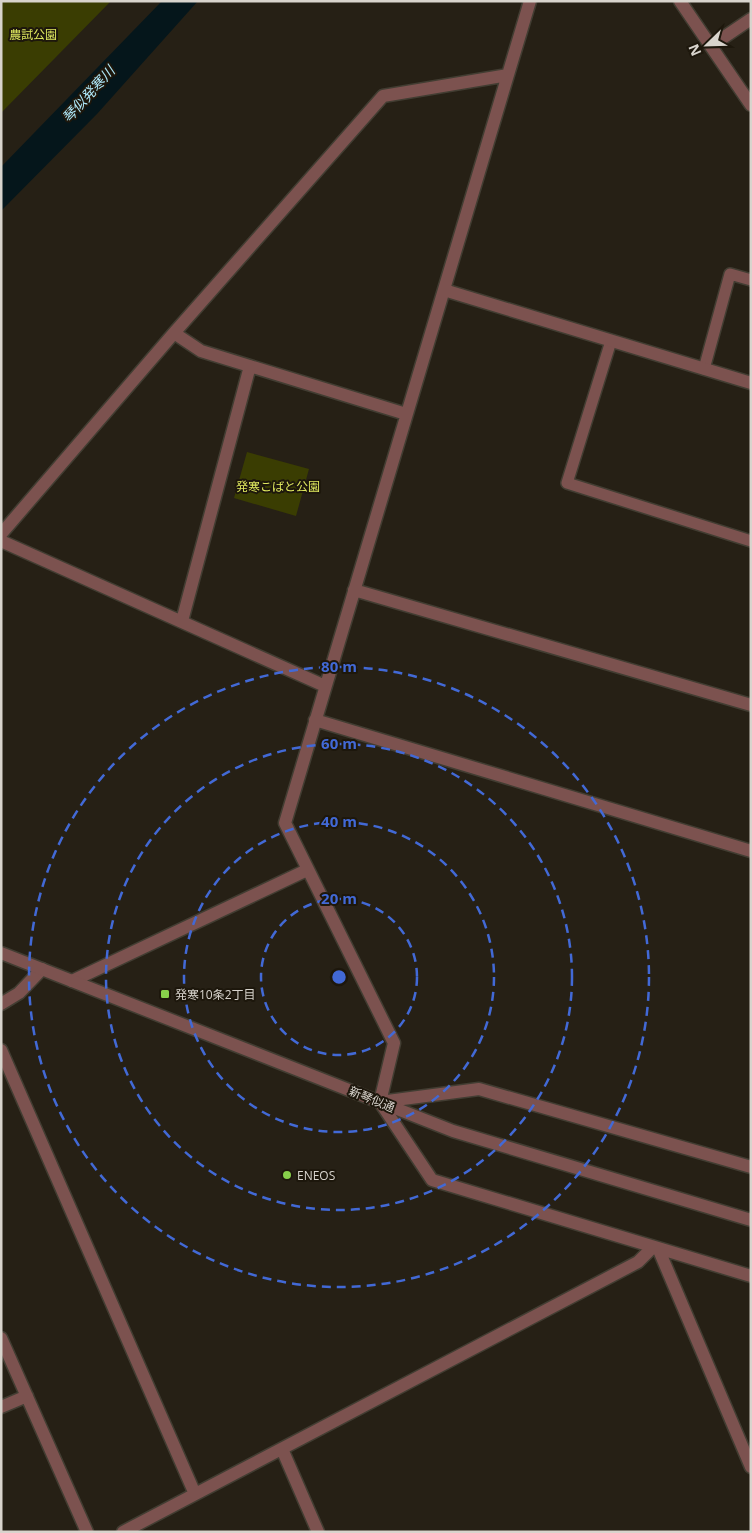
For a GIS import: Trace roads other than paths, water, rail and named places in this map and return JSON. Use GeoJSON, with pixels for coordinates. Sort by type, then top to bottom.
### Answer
{"type":"FeatureCollection","features":[{"type":"Feature","properties":{"kind":"street"},"geometry":{"type":"LineString","coordinates":[[530,1],[285,823],[394,1043],[380,1102],[432,1180],[751,1276]]}},
{"type":"Feature","properties":{"kind":"street"},"geometry":{"type":"LineString","coordinates":[[680,1],[751,105]]}},
{"type":"Feature","properties":{"kind":"street"},"geometry":{"type":"LineString","coordinates":[[710,46],[751,20]]}},
{"type":"Feature","properties":{"kind":"street"},"geometry":{"type":"LineString","coordinates":[[1,534],[174,333],[383,96],[508,75]]}},
{"type":"Feature","properties":{"kind":"street"},"geometry":{"type":"LineString","coordinates":[[444,290],[751,383]]}},
{"type":"Feature","properties":{"kind":"street"},"geometry":{"type":"LineString","coordinates":[[174,333],[201,351],[406,414]]}},
{"type":"Feature","properties":{"kind":"street"},"geometry":{"type":"LineString","coordinates":[[182,621],[250,366]]}},
{"type":"Feature","properties":{"kind":"street"},"geometry":{"type":"LineString","coordinates":[[1,542],[325,686]]}},
{"type":"Feature","properties":{"kind":"street"},"geometry":{"type":"LineString","coordinates":[[354,590],[751,705]]}},
{"type":"Feature","properties":{"kind":"street"},"geometry":{"type":"LineString","coordinates":[[315,720],[751,851]]}},
{"type":"Feature","properties":{"kind":"street"},"geometry":{"type":"LineString","coordinates":[[72,981],[307,870]]}},
{"type":"Feature","properties":{"kind":"street","name":"新琴似通"},"geometry":{"type":"LineString","coordinates":[[1,953],[453,1131],[751,1220]]}},
{"type":"Feature","properties":{"kind":"street"},"geometry":{"type":"LineString","coordinates":[[1,1004],[19,994],[42,969]]}},
{"type":"Feature","properties":{"kind":"street"},"geometry":{"type":"LineString","coordinates":[[1,1050],[195,1494]]}},
{"type":"Feature","properties":{"kind":"street"},"geometry":{"type":"LineString","coordinates":[[380,1102],[479,1089],[751,1167]]}},
{"type":"Feature","properties":{"kind":"street"},"geometry":{"type":"LineString","coordinates":[[123,1532],[638,1262],[656,1247]]}},
{"type":"Feature","properties":{"kind":"street"},"geometry":{"type":"LineString","coordinates":[[656,1247],[751,1467]]}},
{"type":"Feature","properties":{"kind":"street"},"geometry":{"type":"LineString","coordinates":[[1,1338],[87,1532]]}},
{"type":"Feature","properties":{"kind":"street"},"geometry":{"type":"LineString","coordinates":[[1,1407],[27,1396]]}},
{"type":"Feature","properties":{"kind":"street"},"geometry":{"type":"LineString","coordinates":[[282,1449],[318,1532]]}},
{"type":"Feature","properties":{"kind":"lane"},"geometry":{"type":"LineString","coordinates":[[704,369],[730,274],[751,280]]}},
{"type":"Feature","properties":{"kind":"lane"},"geometry":{"type":"LineString","coordinates":[[611,341],[568,483],[751,540]]}},
{"type":"Feature","properties":{"kind":"water","name":"琴似発寒川"},"geometry":{"type":"Polygon","coordinates":[[[162,1],[198,1],[97,114],[1,211],[1,167],[162,1]]]}},
{"type":"Feature","properties":{"kind":"place","name":"発寒10条2丁目"},"geometry":{"type":"Point","coordinates":[165,994]}},
{"type":"Feature","properties":{"kind":"place","name":"ENEOS"},"geometry":{"type":"Point","coordinates":[287,1175]}},
{"type":"Feature","properties":{"kind":"park label","name":"農試公園"},"geometry":{"type":"Point","coordinates":[33,34]}},
{"type":"Feature","properties":{"kind":"park label","name":"発寒こばと公園"},"geometry":{"type":"Point","coordinates":[278,486]}}]}
